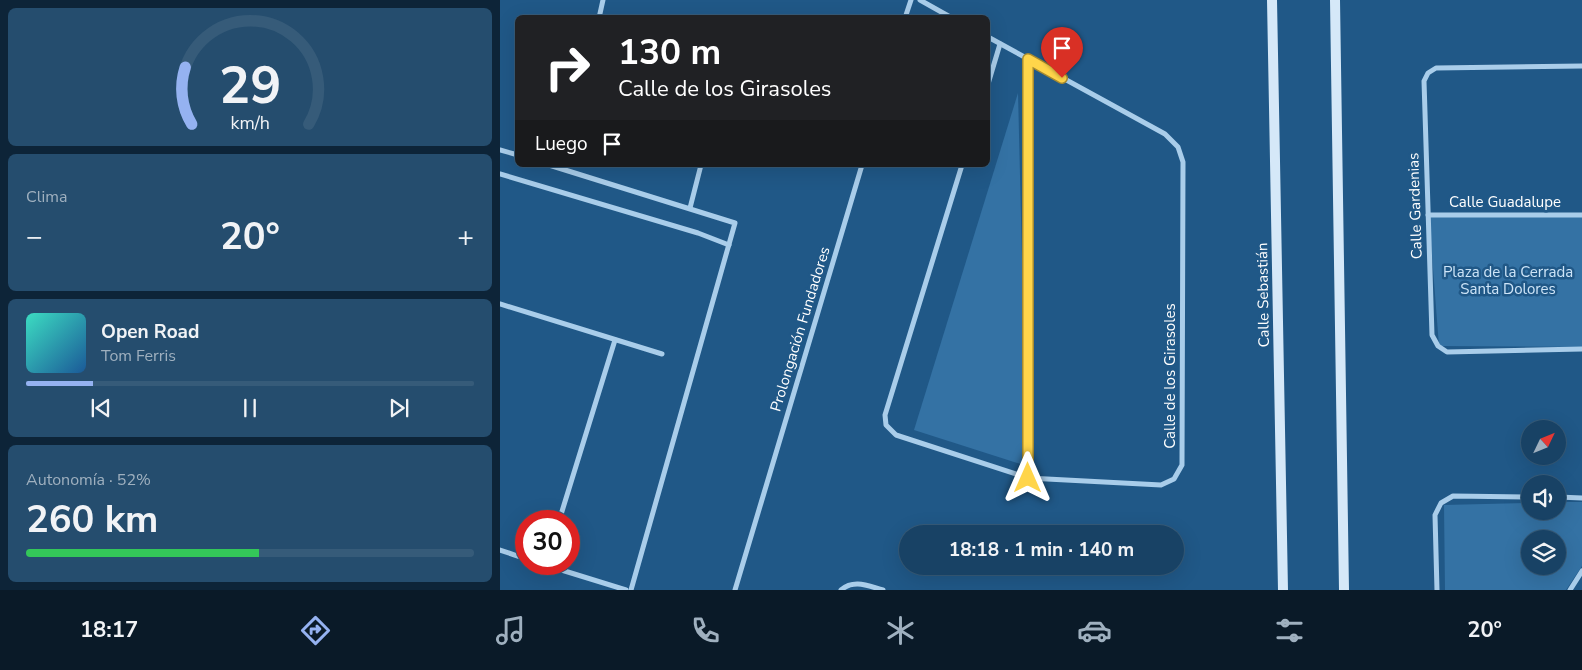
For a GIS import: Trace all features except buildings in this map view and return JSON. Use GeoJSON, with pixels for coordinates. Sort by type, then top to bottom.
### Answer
{"type":"FeatureCollection","features":[{"type":"Feature","properties":{"kind":"main road","name":"Calle Sebastián"},"geometry":{"type":"LineString","coordinates":[[1272,0],[1283,590]]}},
{"type":"Feature","properties":{"kind":"main road"},"geometry":{"type":"LineString","coordinates":[[1335,0],[1344,590]]}},
{"type":"Feature","properties":{"kind":"street"},"geometry":{"type":"LineString","coordinates":[[600,15],[603,0]]}},
{"type":"Feature","properties":{"kind":"street"},"geometry":{"type":"LineString","coordinates":[[907,15],[911,0]]}},
{"type":"Feature","properties":{"kind":"street"},"geometry":{"type":"LineString","coordinates":[[920,0],[947,15]]}},
{"type":"Feature","properties":{"kind":"street","name":"Calle de los Girasoles"},"geometry":{"type":"LineString","coordinates":[[961,167],[885,415],[886,425],[896,435],[1028,478],[1161,485],[1174,478],[1182,465],[1183,162],[1178,147],[1165,134],[990,38]]}},
{"type":"Feature","properties":{"kind":"street"},"geometry":{"type":"LineString","coordinates":[[990,77],[1000,44]]}},
{"type":"Feature","properties":{"kind":"street"},"geometry":{"type":"LineString","coordinates":[[1028,59],[1028,478]]}},
{"type":"Feature","properties":{"kind":"street","name":"Calle Gardenias"},"geometry":{"type":"LineString","coordinates":[[1582,66],[1436,68],[1428,73],[1424,81],[1432,335],[1438,346],[1447,352],[1582,349]]}},
{"type":"Feature","properties":{"kind":"street"},"geometry":{"type":"LineString","coordinates":[[500,150],[515,155]]}},
{"type":"Feature","properties":{"kind":"street"},"geometry":{"type":"LineString","coordinates":[[558,167],[735,223],[631,590]]}},
{"type":"Feature","properties":{"kind":"street"},"geometry":{"type":"LineString","coordinates":[[690,208],[700,167]]}},
{"type":"Feature","properties":{"kind":"street","name":"Prolongación Fundadores"},"geometry":{"type":"LineString","coordinates":[[735,590],[861,167]]}},
{"type":"Feature","properties":{"kind":"street"},"geometry":{"type":"LineString","coordinates":[[500,174],[729,244]]}},
{"type":"Feature","properties":{"kind":"street","name":"Calle Guadalupe"},"geometry":{"type":"LineString","coordinates":[[1428,215],[1582,215]]}},
{"type":"Feature","properties":{"kind":"street"},"geometry":{"type":"LineString","coordinates":[[500,304],[662,354]]}},
{"type":"Feature","properties":{"kind":"street"},"geometry":{"type":"LineString","coordinates":[[562,510],[615,340]]}},
{"type":"Feature","properties":{"kind":"street"},"geometry":{"type":"LineString","coordinates":[[1437,590],[1435,515],[1441,503],[1454,496],[1521,497]]}},
{"type":"Feature","properties":{"kind":"street"},"geometry":{"type":"LineString","coordinates":[[1566,498],[1582,498]]}},
{"type":"Feature","properties":{"kind":"street"},"geometry":{"type":"LineString","coordinates":[[500,550],[515,555]]}},
{"type":"Feature","properties":{"kind":"street"},"geometry":{"type":"LineString","coordinates":[[1570,590],[1582,571]]}},
{"type":"Feature","properties":{"kind":"street"},"geometry":{"type":"LineString","coordinates":[[579,575],[626,590]]}},
{"type":"Feature","properties":{"kind":"street"},"geometry":{"type":"LineString","coordinates":[[841,590],[846,586],[858,583],[883,590]]}},
{"type":"Feature","properties":{"kind":"green space"},"geometry":{"type":"Polygon","coordinates":[[[1018,93],[1027,466],[914,430],[1018,93]]]}},
{"type":"Feature","properties":{"kind":"green space","name":"Plaza de la Cerrada Santa Dolores"},"geometry":{"type":"Polygon","coordinates":[[[1582,215],[1582,347],[1439,346],[1429,216],[1582,215]]]}},
{"type":"Feature","properties":{"kind":"green space"},"geometry":{"type":"Polygon","coordinates":[[[1566,502],[1582,502],[1582,566],[1566,590],[1445,590],[1444,505],[1521,503],[1521,520],[1566,520],[1566,502]]]}},
{"type":"Feature","properties":{"kind":"route"},"geometry":{"type":"LineString","coordinates":[[1028,478],[1028,59],[1062,78]]}}]}
